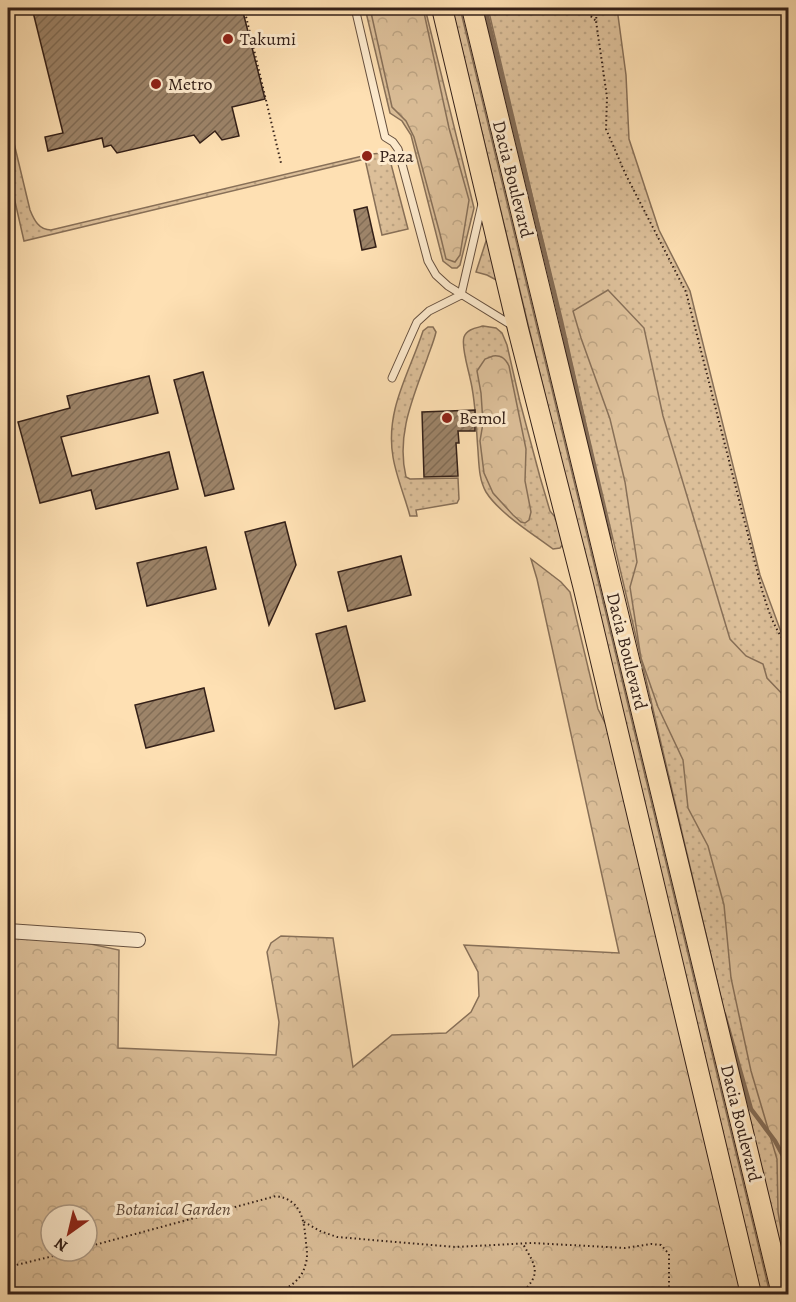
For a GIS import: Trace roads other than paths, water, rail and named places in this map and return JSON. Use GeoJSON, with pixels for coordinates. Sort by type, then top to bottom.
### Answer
{"type":"FeatureCollection","features":[{"type":"Feature","properties":{"kind":"main road","name":"Dacia Boulevard"},"geometry":{"type":"LineString","coordinates":[[442,8],[518,329],[586,597],[752,1294]]}},
{"type":"Feature","properties":{"kind":"main road","name":"Dacia Boulevard"},"geometry":{"type":"LineString","coordinates":[[472,8],[782,1294]]}},
{"type":"Feature","properties":{"kind":"street"},"geometry":{"type":"LineString","coordinates":[[8,930],[138,940]]}},
{"type":"Feature","properties":{"kind":"lane"},"geometry":{"type":"LineString","coordinates":[[355,8],[385,136],[398,149],[428,261],[436,275],[448,286],[518,329]]}},
{"type":"Feature","properties":{"kind":"lane"},"geometry":{"type":"LineString","coordinates":[[461,295],[485,191]]}},
{"type":"Feature","properties":{"kind":"lane"},"geometry":{"type":"LineString","coordinates":[[392,378],[417,322],[429,311],[461,295]]}},
{"type":"Feature","properties":{"kind":"waterway"},"geometry":{"type":"LineString","coordinates":[[485,8],[561,321],[610,539]]}},
{"type":"Feature","properties":{"kind":"waterway"},"geometry":{"type":"LineString","coordinates":[[724,1014],[751,1109],[775,1141],[788,1165]]}},
{"type":"Feature","properties":{"kind":"place","name":"Takumi"},"geometry":{"type":"Point","coordinates":[228,39]}},
{"type":"Feature","properties":{"kind":"place","name":"Metro"},"geometry":{"type":"Point","coordinates":[156,84]}},
{"type":"Feature","properties":{"kind":"place","name":"Paza"},"geometry":{"type":"Point","coordinates":[367,156]}},
{"type":"Feature","properties":{"kind":"place","name":"Bemol"},"geometry":{"type":"Point","coordinates":[447,418]}},
{"type":"Feature","properties":{"kind":"park label","name":"Botanical Garden"},"geometry":{"type":"Point","coordinates":[173,1209]}}]}
